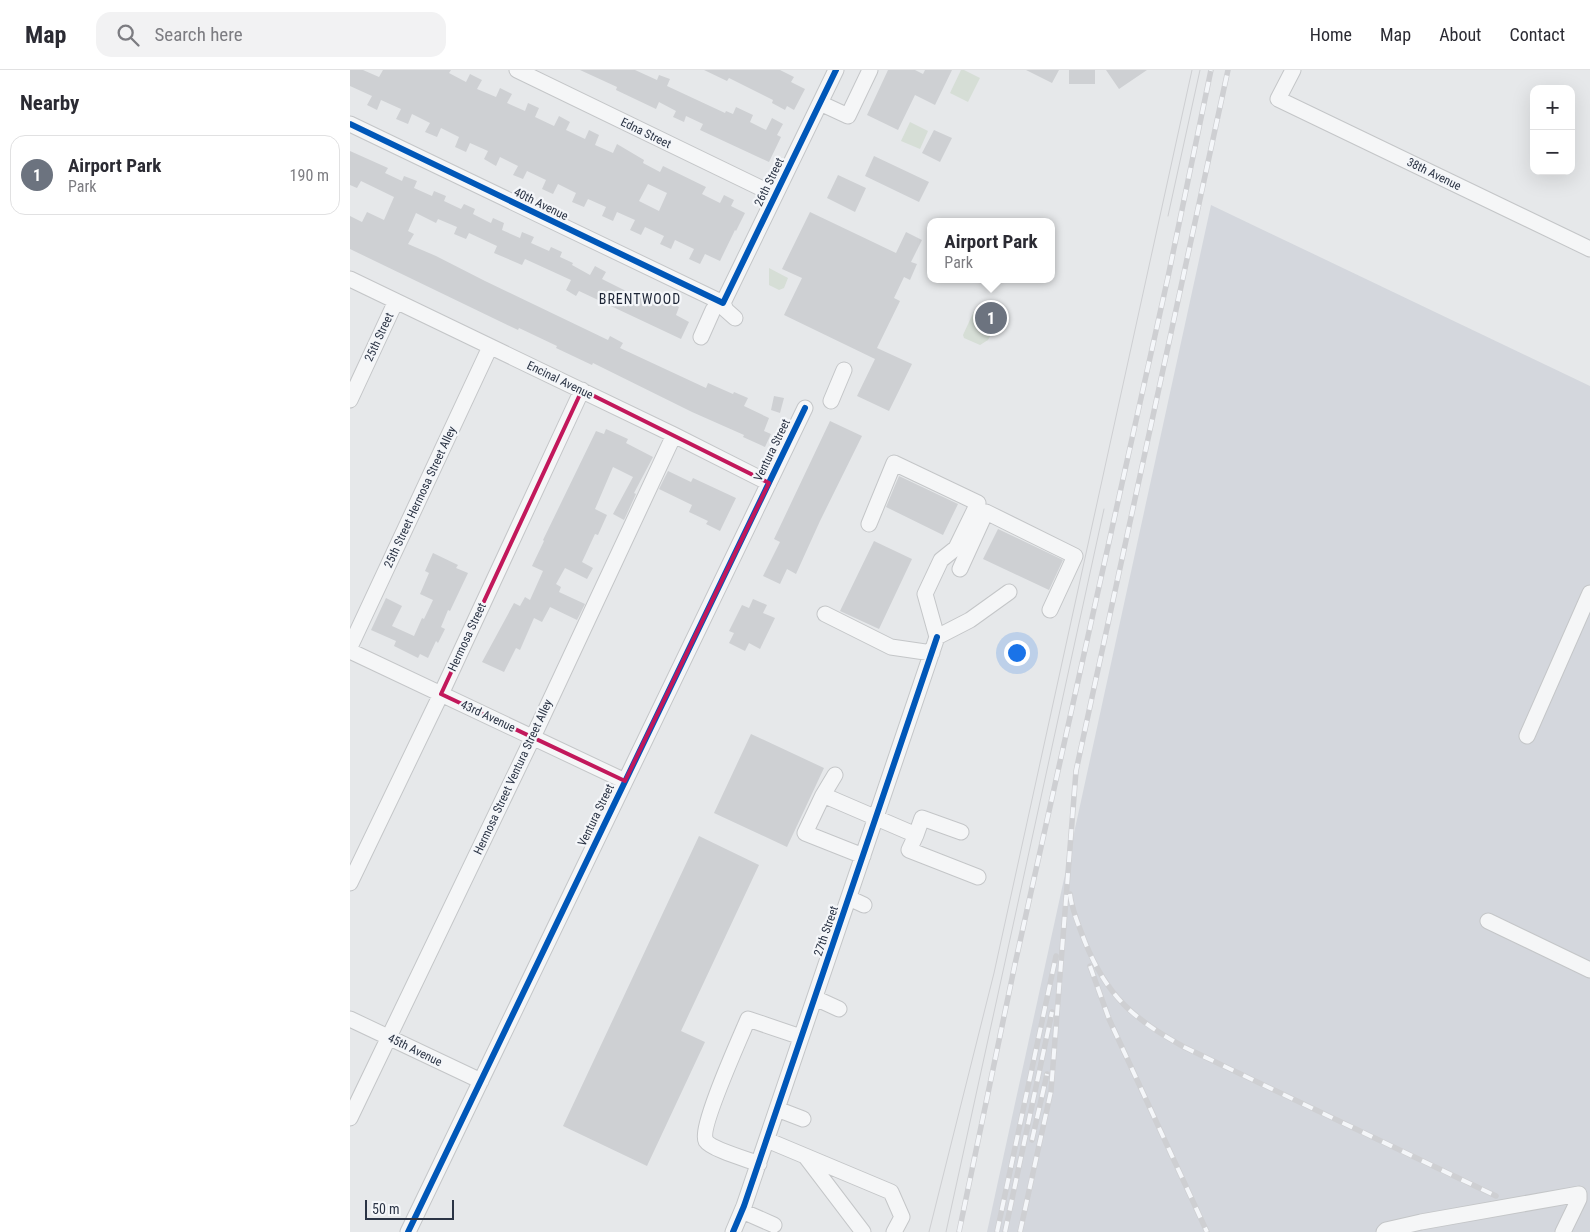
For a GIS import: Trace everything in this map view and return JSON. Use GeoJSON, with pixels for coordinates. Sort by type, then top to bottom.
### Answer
{"type":"FeatureCollection","features":[{"type":"Feature","properties":{"kind":"street","name":"Edna Street"},"geometry":{"type":"LineString","coordinates":[[518,70],[775,195]]}},
{"type":"Feature","properties":{"kind":"street","name":"26th Street"},"geometry":{"type":"LineString","coordinates":[[701,337],[713,310],[722,303],[835,70]]}},
{"type":"Feature","properties":{"kind":"street"},"geometry":{"type":"LineString","coordinates":[[820,103],[848,116],[870,70]]}},
{"type":"Feature","properties":{"kind":"street","name":"38th Avenue"},"geometry":{"type":"LineString","coordinates":[[1293,70],[1278,99],[1590,249]]}},
{"type":"Feature","properties":{"kind":"street","name":"40th Avenue"},"geometry":{"type":"LineString","coordinates":[[350,124],[722,303]]}},
{"type":"Feature","properties":{"kind":"street","name":"Encinal Avenue"},"geometry":{"type":"LineString","coordinates":[[350,279],[582,390],[769,483]]}},
{"type":"Feature","properties":{"kind":"street","name":"25th Street"},"geometry":{"type":"LineString","coordinates":[[350,400],[396,301]]}},
{"type":"Feature","properties":{"kind":"street"},"geometry":{"type":"LineString","coordinates":[[722,303],[726,310],[735,318]]}},
{"type":"Feature","properties":{"kind":"street","name":"25th Street Hermosa Street Alley"},"geometry":{"type":"LineString","coordinates":[[350,649],[490,346]]}},
{"type":"Feature","properties":{"kind":"street"},"geometry":{"type":"LineString","coordinates":[[831,401],[844,370]]}},
{"type":"Feature","properties":{"kind":"street","name":"Hermosa Street"},"geometry":{"type":"LineString","coordinates":[[350,883],[441,694],[582,390]]}},
{"type":"Feature","properties":{"kind":"street","name":"Ventura Street"},"geometry":{"type":"LineString","coordinates":[[408,1232],[805,408]]}},
{"type":"Feature","properties":{"kind":"street","name":"Hermosa Street Ventura Street Alley"},"geometry":{"type":"LineString","coordinates":[[350,1118],[533,738],[674,435]]}},
{"type":"Feature","properties":{"kind":"street"},"geometry":{"type":"LineString","coordinates":[[869,524],[894,463],[978,503],[956,548],[941,560],[925,594],[937,637],[970,620],[1009,592]]}},
{"type":"Feature","properties":{"kind":"street"},"geometry":{"type":"LineString","coordinates":[[960,569],[986,512],[1075,556],[1050,610]]}},
{"type":"Feature","properties":{"kind":"street"},"geometry":{"type":"LineString","coordinates":[[1527,736],[1590,593]]}},
{"type":"Feature","properties":{"kind":"street"},"geometry":{"type":"LineString","coordinates":[[825,614],[891,647],[932,653]]}},
{"type":"Feature","properties":{"kind":"street","name":"27th Street"},"geometry":{"type":"LineString","coordinates":[[733,1232],[759,1164],[937,637]]}},
{"type":"Feature","properties":{"kind":"street","name":"43rd Avenue"},"geometry":{"type":"LineString","coordinates":[[350,649],[625,781]]}},
{"type":"Feature","properties":{"kind":"street"},"geometry":{"type":"LineString","coordinates":[[835,775],[805,833],[863,856]]}},
{"type":"Feature","properties":{"kind":"street"},"geometry":{"type":"LineString","coordinates":[[823,795],[916,835]]}},
{"type":"Feature","properties":{"kind":"street"},"geometry":{"type":"LineString","coordinates":[[960,832],[922,818],[910,850],[978,878]]}},
{"type":"Feature","properties":{"kind":"street"},"geometry":{"type":"LineString","coordinates":[[849,898],[864,905]]}},
{"type":"Feature","properties":{"kind":"street"},"geometry":{"type":"LineString","coordinates":[[1488,921],[1590,970]]}},
{"type":"Feature","properties":{"kind":"street"},"geometry":{"type":"LineString","coordinates":[[815,998],[840,1009]]}},
{"type":"Feature","properties":{"kind":"street","name":"45th Avenue"},"geometry":{"type":"LineString","coordinates":[[350,1019],[480,1081]]}},
{"type":"Feature","properties":{"kind":"street"},"geometry":{"type":"LineString","coordinates":[[759,1164],[712,1146],[707,1142],[705,1134],[712,1108],[748,1019],[801,1038]]}},
{"type":"Feature","properties":{"kind":"street"},"geometry":{"type":"LineString","coordinates":[[777,1110],[803,1119]]}},
{"type":"Feature","properties":{"kind":"street"},"geometry":{"type":"LineString","coordinates":[[767,1140],[891,1192],[902,1217],[894,1232]]}},
{"type":"Feature","properties":{"kind":"street"},"geometry":{"type":"LineString","coordinates":[[805,1156],[863,1232]]}},
{"type":"Feature","properties":{"kind":"street"},"geometry":{"type":"LineString","coordinates":[[1384,1232],[1421,1222],[1584,1191]]}},
{"type":"Feature","properties":{"kind":"street"},"geometry":{"type":"LineString","coordinates":[[1563,1232],[1584,1191]]}},
{"type":"Feature","properties":{"kind":"street"},"geometry":{"type":"LineString","coordinates":[[742,1211],[774,1225]]}},
{"type":"Feature","properties":{"kind":"highlighted area"},"geometry":{"type":"Polygon","coordinates":[[[582,390],[769,483],[625,781],[441,694],[582,390]]]}},
{"type":"Feature","properties":{"kind":"shaded area"},"geometry":{"type":"Polygon","coordinates":[[[961,70],[980,78],[968,102],[950,93],[961,70]]]}},
{"type":"Feature","properties":{"kind":"shaded area"},"geometry":{"type":"Polygon","coordinates":[[[910,122],[928,131],[920,149],[901,141],[910,122]]]}},
{"type":"Feature","properties":{"kind":"shaded area"},"geometry":{"type":"Polygon","coordinates":[[[1211,205],[1590,386],[1590,1232],[987,1232],[1211,205]]]}},
{"type":"Feature","properties":{"kind":"shaded area"},"geometry":{"type":"Polygon","coordinates":[[[769,268],[788,278],[784,288],[779,290],[769,285],[769,268]]]}},
{"type":"Feature","properties":{"kind":"shaded area"},"geometry":{"type":"Polygon","coordinates":[[[974,311],[994,321],[996,325],[988,340],[980,345],[964,338],[963,335],[974,311]]]}},
{"type":"Feature","properties":{"kind":"building"},"geometry":{"type":"Polygon","coordinates":[[[350,70],[363,70],[379,77],[383,70],[451,70],[449,73],[466,82],[470,74],[482,80],[477,89],[496,97],[500,88],[512,94],[507,103],[525,111],[528,103],[539,108],[535,117],[554,126],[559,116],[570,122],[566,130],[585,139],[589,130],[599,135],[595,145],[613,153],[617,144],[644,160],[643,163],[660,172],[663,166],[706,187],[702,194],[720,203],[724,195],[734,200],[731,206],[745,213],[720,261],[705,254],[700,264],[689,259],[694,249],[675,240],[671,249],[660,244],[664,236],[645,227],[641,235],[630,230],[635,220],[617,212],[613,221],[602,216],[606,207],[588,199],[584,207],[572,202],[576,193],[558,184],[553,194],[542,189],[546,180],[527,171],[523,179],[513,175],[518,166],[500,157],[496,166],[484,159],[488,151],[470,143],[466,152],[455,147],[459,137],[441,128],[437,137],[425,132],[430,123],[412,114],[408,124],[396,119],[401,109],[381,100],[377,110],[367,105],[372,96],[350,86],[350,70]],[[648,184],[639,201],[659,211],[667,193],[648,184]]]}},
{"type":"Feature","properties":{"kind":"building"},"geometry":{"type":"Polygon","coordinates":[[[580,70],[635,70],[657,80],[659,75],[670,79],[667,86],[725,113],[726,111],[733,114],[736,107],[753,115],[750,122],[766,130],[772,118],[783,124],[777,135],[781,137],[769,162],[700,130],[703,124],[686,116],[684,122],[673,117],[676,111],[659,102],[656,109],[616,90],[617,87],[580,70]]]}},
{"type":"Feature","properties":{"kind":"building"},"geometry":{"type":"Polygon","coordinates":[[[704,70],[780,70],[794,77],[791,82],[805,89],[794,110],[787,106],[785,110],[772,103],[773,100],[729,78],[727,81],[704,70]]]}},
{"type":"Feature","properties":{"kind":"building"},"geometry":{"type":"Polygon","coordinates":[[[888,70],[915,70],[923,74],[925,70],[952,70],[935,105],[915,95],[898,130],[867,115],[888,70]]]}},
{"type":"Feature","properties":{"kind":"building"},"geometry":{"type":"Polygon","coordinates":[[[1026,70],[1059,70],[1052,83],[1026,70]]]}},
{"type":"Feature","properties":{"kind":"building"},"geometry":{"type":"Polygon","coordinates":[[[1069,70],[1095,70],[1095,84],[1069,84],[1069,70]]]}},
{"type":"Feature","properties":{"kind":"building"},"geometry":{"type":"Polygon","coordinates":[[[1106,70],[1147,70],[1119,89],[1106,70]]]}},
{"type":"Feature","properties":{"kind":"building"},"geometry":{"type":"Polygon","coordinates":[[[934,130],[952,138],[940,162],[922,153],[934,130]]]}},
{"type":"Feature","properties":{"kind":"building"},"geometry":{"type":"Polygon","coordinates":[[[350,151],[388,168],[385,173],[402,181],[404,176],[417,181],[414,188],[432,196],[434,191],[446,196],[444,201],[461,209],[464,204],[475,209],[473,214],[491,223],[493,218],[504,223],[502,230],[520,238],[522,232],[534,237],[531,243],[549,251],[551,247],[562,252],[560,257],[573,263],[572,265],[590,275],[595,266],[606,272],[602,279],[636,296],[651,302],[654,294],[679,307],[676,315],[689,322],[681,339],[579,291],[576,296],[566,290],[571,280],[525,259],[522,265],[494,253],[497,246],[469,233],[466,239],[454,234],[457,227],[438,219],[436,223],[416,213],[408,231],[414,234],[408,244],[608,340],[610,336],[623,343],[620,348],[706,388],[708,383],[733,394],[734,392],[748,398],[744,406],[769,418],[764,431],[771,434],[765,447],[743,437],[744,435],[692,412],[593,363],[592,365],[556,348],[557,346],[519,328],[518,330],[350,249],[350,216],[362,222],[367,212],[384,220],[394,197],[361,181],[357,188],[350,185],[350,151]]]}},
{"type":"Feature","properties":{"kind":"building"},"geometry":{"type":"Polygon","coordinates":[[[874,156],[929,182],[919,202],[865,176],[874,156]]]}},
{"type":"Feature","properties":{"kind":"building"},"geometry":{"type":"Polygon","coordinates":[[[838,175],[866,188],[855,212],[827,198],[838,175]]]}},
{"type":"Feature","properties":{"kind":"building"},"geometry":{"type":"Polygon","coordinates":[[[810,212],[896,253],[906,232],[922,240],[911,262],[917,264],[910,280],[904,277],[894,298],[900,301],[877,348],[912,364],[889,411],[857,396],[875,359],[784,315],[802,278],[782,269],[810,212]]]}},
{"type":"Feature","properties":{"kind":"building"},"geometry":{"type":"Polygon","coordinates":[[[774,396],[784,398],[780,413],[771,410],[774,396]]]}},
{"type":"Feature","properties":{"kind":"building"},"geometry":{"type":"Polygon","coordinates":[[[830,421],[862,436],[796,574],[787,569],[780,584],[763,576],[780,542],[774,539],[830,421]]]}},
{"type":"Feature","properties":{"kind":"building"},"geometry":{"type":"Polygon","coordinates":[[[606,429],[628,439],[626,443],[653,457],[634,493],[636,494],[624,520],[613,514],[633,477],[613,467],[595,509],[607,515],[598,535],[595,534],[582,562],[593,568],[587,579],[565,568],[556,584],[561,587],[559,592],[585,604],[577,620],[550,607],[542,622],[534,618],[520,650],[516,648],[504,672],[482,662],[514,603],[520,606],[525,597],[530,600],[543,571],[532,566],[543,540],[596,431],[604,434],[606,429]]]}},
{"type":"Feature","properties":{"kind":"building"},"geometry":{"type":"Polygon","coordinates":[[[668,471],[691,482],[693,478],[736,498],[720,531],[706,524],[708,521],[689,512],[692,505],[659,489],[668,471]]]}},
{"type":"Feature","properties":{"kind":"building"},"geometry":{"type":"Polygon","coordinates":[[[899,476],[958,504],[943,535],[886,507],[899,476]]]}},
{"type":"Feature","properties":{"kind":"building"},"geometry":{"type":"Polygon","coordinates":[[[998,529],[1063,560],[1049,590],[983,559],[998,529]]]}},
{"type":"Feature","properties":{"kind":"building"},"geometry":{"type":"Polygon","coordinates":[[[874,541],[912,559],[879,629],[840,611],[874,541]]]}},
{"type":"Feature","properties":{"kind":"building"},"geometry":{"type":"Polygon","coordinates":[[[433,553],[458,565],[456,568],[468,573],[450,611],[448,610],[441,627],[445,629],[438,643],[436,641],[428,658],[420,654],[418,658],[394,646],[396,641],[371,630],[386,598],[402,606],[392,626],[414,636],[433,600],[420,594],[429,573],[425,571],[433,553]]]}},
{"type":"Feature","properties":{"kind":"building"},"geometry":{"type":"Polygon","coordinates":[[[753,599],[767,605],[763,613],[775,618],[760,649],[749,643],[745,651],[729,643],[734,633],[729,631],[742,605],[749,608],[753,599]]]}},
{"type":"Feature","properties":{"kind":"building"},"geometry":{"type":"Polygon","coordinates":[[[751,734],[824,768],[787,847],[714,813],[751,734]]]}},
{"type":"Feature","properties":{"kind":"building"},"geometry":{"type":"Polygon","coordinates":[[[699,836],[759,865],[681,1031],[705,1042],[647,1166],[563,1126],[699,836]]]}},
{"type":"Feature","properties":{"kind":"tram line"},"geometry":{"type":"LineString","coordinates":[[929,1232],[994,973],[1192,70]]}},
{"type":"Feature","properties":{"kind":"tram line"},"geometry":{"type":"LineString","coordinates":[[1168,216],[1200,70]]}},
{"type":"Feature","properties":{"kind":"tram line"},"geometry":{"type":"LineString","coordinates":[[946,1232],[1104,509]]}},
{"type":"Feature","properties":{"kind":"railway"},"geometry":{"type":"LineString","coordinates":[[959,1232],[1015,964],[1168,277],[1211,70]]}},
{"type":"Feature","properties":{"kind":"railway"},"geometry":{"type":"LineString","coordinates":[[1020,1232],[1051,1091],[1076,771],[1228,70]]}},
{"type":"Feature","properties":{"kind":"railway"},"geometry":{"type":"LineString","coordinates":[[1070,894],[1074,912],[1093,961],[1113,992],[1136,1016],[1150,1026],[1184,1047],[1496,1196]]}},
{"type":"Feature","properties":{"kind":"railway"},"geometry":{"type":"LineString","coordinates":[[997,1232],[1056,956]]}},
{"type":"Feature","properties":{"kind":"railway"},"geometry":{"type":"LineString","coordinates":[[1090,966],[1109,1019],[1207,1232]]}},
{"type":"Feature","properties":{"kind":"railway"},"geometry":{"type":"LineString","coordinates":[[1005,1232],[1052,1012]]}},
{"type":"Feature","properties":{"kind":"railway"},"geometry":{"type":"LineString","coordinates":[[1032,1140],[1047,1074]]}},
{"type":"Feature","properties":{"kind":"cycle path"},"geometry":{"type":"LineString","coordinates":[[350,124],[723,303],[836,70]]}},
{"type":"Feature","properties":{"kind":"cycle path"},"geometry":{"type":"LineString","coordinates":[[408,1232],[805,408]]}},
{"type":"Feature","properties":{"kind":"cycle path"},"geometry":{"type":"LineString","coordinates":[[733,1232],[744,1206],[937,637]]}},
{"type":"Feature","properties":{"kind":"place","name":"Airport Park"},"geometry":{"type":"Point","coordinates":[991,318]}},
{"type":"Feature","properties":{"kind":"district","name":"BRENTWOOD"},"geometry":{"type":"Point","coordinates":[640,299]}}]}
